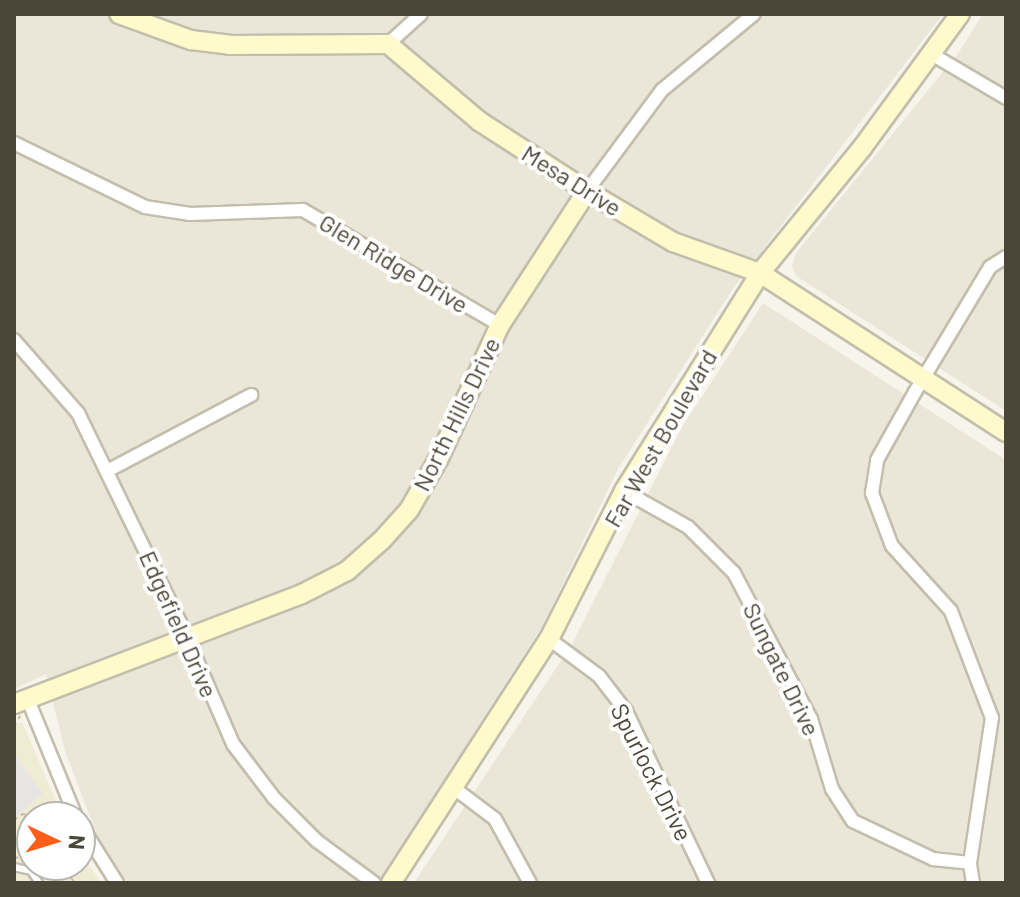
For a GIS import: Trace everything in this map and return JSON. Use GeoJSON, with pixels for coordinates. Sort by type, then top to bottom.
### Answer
{"type":"FeatureCollection","features":[{"type":"Feature","properties":{"kind":"street"},"geometry":{"type":"LineString","coordinates":[[119,14],[191,40],[230,45],[388,44],[421,14]]}},
{"type":"Feature","properties":{"kind":"street","name":"North Hills Drive"},"geometry":{"type":"LineString","coordinates":[[21,706],[302,594],[347,571],[382,540],[409,510],[439,458],[500,325],[587,191],[662,90],[754,14]]}},
{"type":"Feature","properties":{"kind":"street","name":"Far West Boulevard"},"geometry":{"type":"LineString","coordinates":[[391,883],[549,639],[624,491],[760,273],[933,55],[960,14]]}},
{"type":"Feature","properties":{"kind":"street","name":"Mesa Drive"},"geometry":{"type":"LineString","coordinates":[[388,44],[479,121],[587,191],[673,242],[760,273],[921,380],[1006,432]]}},
{"type":"Feature","properties":{"kind":"street"},"geometry":{"type":"LineString","coordinates":[[933,55],[1006,98]]}},
{"type":"Feature","properties":{"kind":"street","name":"Glen Ridge Drive"},"geometry":{"type":"LineString","coordinates":[[14,143],[145,207],[190,214],[303,210],[500,325]]}},
{"type":"Feature","properties":{"kind":"street"},"geometry":{"type":"LineString","coordinates":[[973,883],[970,863],[992,718],[951,611],[892,546],[872,493],[877,460],[921,380],[990,267],[1006,257]]}},
{"type":"Feature","properties":{"kind":"street","name":"Edgefield Drive"},"geometry":{"type":"LineString","coordinates":[[14,340],[78,413],[109,470],[188,638],[233,744],[274,798],[317,841],[374,883]]}},
{"type":"Feature","properties":{"kind":"street"},"geometry":{"type":"LineString","coordinates":[[109,470],[251,395]]}},
{"type":"Feature","properties":{"kind":"street","name":"Sungate Drive"},"geometry":{"type":"LineString","coordinates":[[624,491],[688,527],[734,573],[811,719],[832,789],[853,821],[933,859],[970,863]]}},
{"type":"Feature","properties":{"kind":"street","name":"Spurlock Drive"},"geometry":{"type":"LineString","coordinates":[[549,639],[599,676],[626,711],[708,883]]}},
{"type":"Feature","properties":{"kind":"street"},"geometry":{"type":"LineString","coordinates":[[21,706],[68,801]]}},
{"type":"Feature","properties":{"kind":"street"},"geometry":{"type":"LineString","coordinates":[[992,718],[1006,714]]}},
{"type":"Feature","properties":{"kind":"street"},"geometry":{"type":"LineString","coordinates":[[454,788],[495,819],[530,883]]}},
{"type":"Feature","properties":{"kind":"street"},"geometry":{"type":"LineString","coordinates":[[96,850],[117,883]]}},
{"type":"Feature","properties":{"kind":"lane"},"geometry":{"type":"LineString","coordinates":[[14,867],[31,871],[39,883]]}},
{"type":"Feature","properties":{"kind":"path"},"geometry":{"type":"LineString","coordinates":[[14,726],[21,706]]}},
{"type":"Feature","properties":{"kind":"shaded area"},"geometry":{"type":"Polygon","coordinates":[[[14,14],[943,14],[732,290],[618,469],[543,625],[378,883],[128,883],[97,836],[96,801],[84,801],[65,751],[46,674],[14,689],[14,14]]]}},
{"type":"Feature","properties":{"kind":"shaded area"},"geometry":{"type":"Polygon","coordinates":[[[983,14],[1006,14],[1006,411],[796,276],[792,266],[796,253],[959,52],[983,14]]]}},
{"type":"Feature","properties":{"kind":"shaded area"},"geometry":{"type":"Polygon","coordinates":[[[763,303],[1006,460],[1006,883],[414,883],[572,644],[682,427],[763,303]]]}},
{"type":"Feature","properties":{"kind":"shaded area"},"geometry":{"type":"Polygon","coordinates":[[[22,722],[56,801],[16,801],[16,881],[96,881],[96,875],[102,883],[14,883],[14,725],[22,722]]]}},
{"type":"Feature","properties":{"kind":"shaded area"},"geometry":{"type":"Polygon","coordinates":[[[14,754],[43,793],[35,801],[16,801],[16,817],[14,754]]]}}]}
